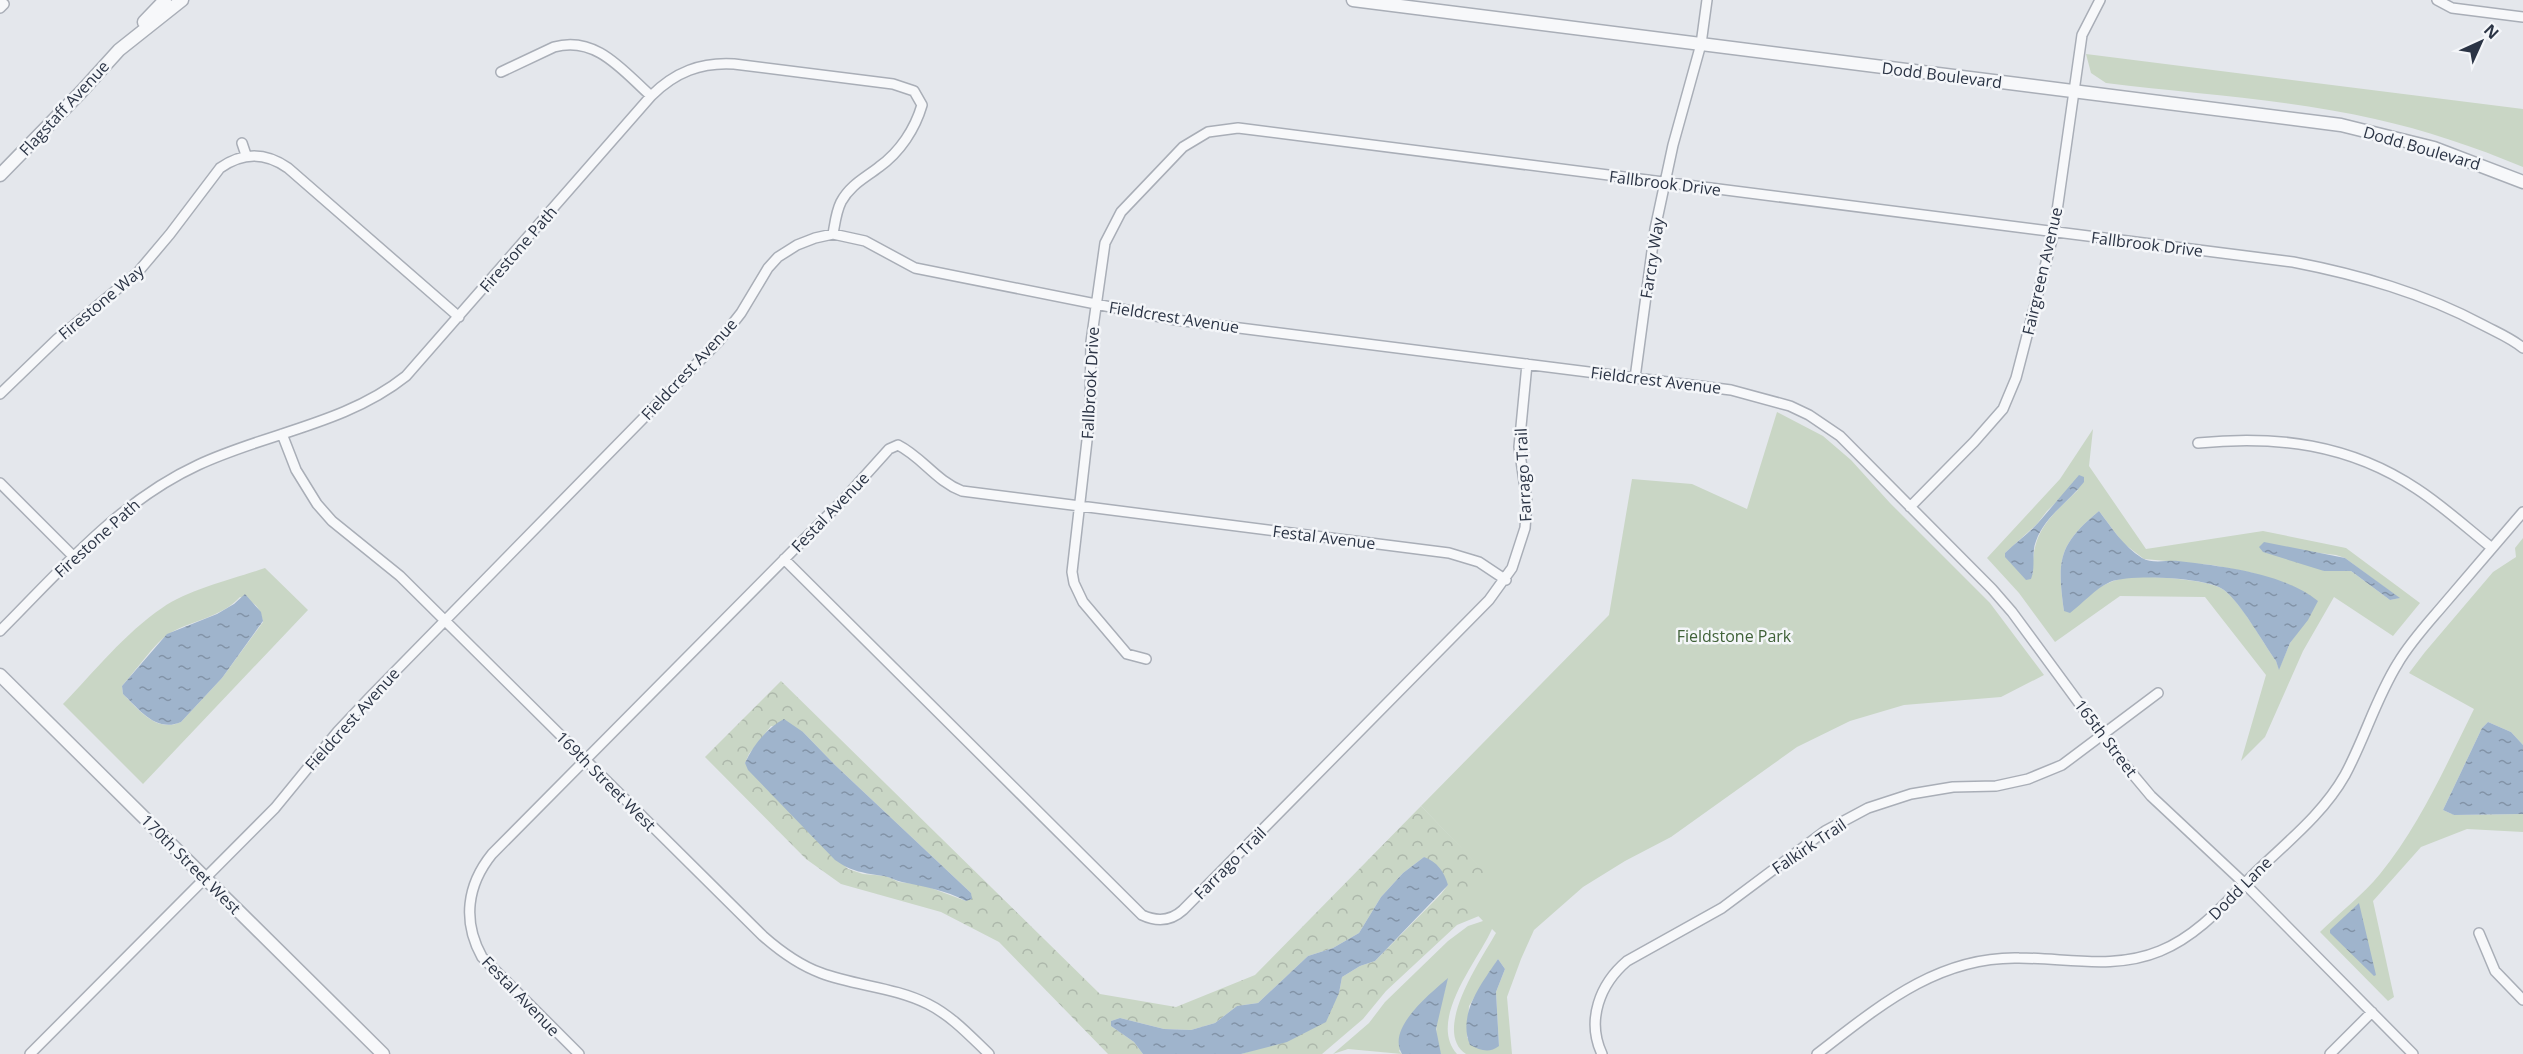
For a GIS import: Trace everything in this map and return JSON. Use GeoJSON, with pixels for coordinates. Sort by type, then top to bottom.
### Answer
{"type":"FeatureCollection","features":[{"type":"Feature","properties":{"kind":"street","name":"Flagstaff Avenue"},"geometry":{"type":"LineString","coordinates":[[0,175],[165,0]]}},
{"type":"Feature","properties":{"kind":"street","name":"Flagstaff Avenue"},"geometry":{"type":"LineString","coordinates":[[128,41],[182,0]]}},
{"type":"Feature","properties":{"kind":"street","name":"Dodd Boulevard"},"geometry":{"type":"LineString","coordinates":[[1353,0],[2341,125],[2442,151],[2523,182]]}},
{"type":"Feature","properties":{"kind":"street","name":"Farcry Way"},"geometry":{"type":"LineString","coordinates":[[1635,378],[1655,229],[1664,183],[1701,44],[1707,0]]}},
{"type":"Feature","properties":{"kind":"street","name":"Fairgreen Avenue"},"geometry":{"type":"LineString","coordinates":[[1910,507],[2003,409],[2016,378],[2054,232],[2082,35],[2100,0]]}},
{"type":"Feature","properties":{"kind":"street"},"geometry":{"type":"LineString","coordinates":[[2437,0],[2452,8],[2523,17]]}},
{"type":"Feature","properties":{"kind":"street"},"geometry":{"type":"LineString","coordinates":[[501,72],[554,47],[570,44],[587,46],[608,57],[651,96]]}},
{"type":"Feature","properties":{"kind":"street","name":"Firestone Path"},"geometry":{"type":"LineString","coordinates":[[0,631],[120,514],[156,488],[197,465],[352,408],[390,389],[413,369],[651,96],[679,74],[711,64],[734,64],[893,84],[914,92],[922,105],[912,130],[886,162],[849,190],[838,209],[833,234]]}},
{"type":"Feature","properties":{"kind":"street","name":"Fallbrook Drive"},"geometry":{"type":"LineString","coordinates":[[1146,659],[1126,654],[1078,593],[1072,572],[1090,414],[1091,342],[1095,304],[1106,243],[1121,212],[1183,147],[1208,132],[1223,128],[1238,128],[2293,262],[2349,273],[2412,292],[2456,311],[2523,348]]}},
{"type":"Feature","properties":{"kind":"street"},"geometry":{"type":"LineString","coordinates":[[242,142],[246,155],[268,156],[288,168],[459,317]]}},
{"type":"Feature","properties":{"kind":"street","name":"Firestone Way"},"geometry":{"type":"LineString","coordinates":[[0,394],[57,339],[138,272],[220,168],[246,155]]}},
{"type":"Feature","properties":{"kind":"street","name":"Fieldcrest Avenue"},"geometry":{"type":"LineString","coordinates":[[30,1054],[275,808],[338,730],[719,341],[741,313],[768,268],[778,257],[797,245],[815,238],[833,234],[865,241],[915,268],[1176,320],[1751,394],[1790,406],[1809,415]]}},
{"type":"Feature","properties":{"kind":"street","name":"Farrago Trail"},"geometry":{"type":"LineString","coordinates":[[784,559],[1142,915],[1160,920],[1173,917],[1183,910],[1489,600],[1506,580],[1518,555],[1527,515],[1519,447],[1527,364]]}},
{"type":"Feature","properties":{"kind":"street","name":"165th Street"},"geometry":{"type":"LineString","coordinates":[[1809,415],[1840,436],[1992,589],[2012,612],[2103,736],[2151,796],[2245,884],[2413,1054]]}},
{"type":"Feature","properties":{"kind":"street","name":"169th Street West"},"geometry":{"type":"LineString","coordinates":[[282,434],[296,470],[325,513],[349,537],[386,563],[781,952],[820,973],[885,989],[929,1004],[949,1017],[989,1054]]}},
{"type":"Feature","properties":{"kind":"street"},"geometry":{"type":"LineString","coordinates":[[2198,443],[2265,439],[2294,442],[2343,453],[2415,487],[2492,548]]}},
{"type":"Feature","properties":{"kind":"street","name":"Festal Avenue"},"geometry":{"type":"LineString","coordinates":[[579,1054],[482,957],[475,943],[469,911],[474,881],[482,866],[844,499],[889,448],[898,445],[918,458],[943,482],[962,490],[1079,507],[1449,553],[1479,562],[1506,580]]}},
{"type":"Feature","properties":{"kind":"street"},"geometry":{"type":"LineString","coordinates":[[0,483],[74,557]]}},
{"type":"Feature","properties":{"kind":"street","name":"Dodd Lane"},"geometry":{"type":"LineString","coordinates":[[1817,1054],[1896,995],[1930,976],[1966,963],[2019,958],[2111,963],[2131,960],[2160,951],[2208,921],[2327,801],[2353,759],[2378,700],[2398,661],[2523,512]]}},
{"type":"Feature","properties":{"kind":"street","name":"170th Street West"},"geometry":{"type":"LineString","coordinates":[[0,675],[382,1054]]}},
{"type":"Feature","properties":{"kind":"street","name":"Falkirk Trail"},"geometry":{"type":"LineString","coordinates":[[1602,1054],[1595,1033],[1596,1011],[1603,990],[1618,969],[1627,961],[1722,908],[1825,831],[1868,808],[1911,794],[1953,787],[1996,786],[2028,779],[2062,765],[2158,693]]}},
{"type":"Feature","properties":{"kind":"street"},"geometry":{"type":"LineString","coordinates":[[2479,933],[2494,971],[2523,999]]}},
{"type":"Feature","properties":{"kind":"street"},"geometry":{"type":"LineString","coordinates":[[2330,1054],[2372,1012]]}},
{"type":"Feature","properties":{"kind":"green space"},"geometry":{"type":"Polygon","coordinates":[[[2086,54],[2523,109],[2523,167],[2431,134],[2342,112],[2308,106],[2106,83],[2091,73],[2086,54]]]}},
{"type":"Feature","properties":{"kind":"green space","name":"Fieldstone Park"},"geometry":{"type":"Polygon","coordinates":[[[1777,412],[1823,436],[1851,460],[1890,503],[1990,603],[2044,675],[2001,697],[1904,705],[1850,721],[1797,747],[1671,837],[1625,861],[1583,887],[1534,930],[1521,959],[1507,997],[1512,1054],[1466,1054],[1457,1043],[1454,1029],[1456,1012],[1463,994],[1496,933],[1492,929],[1451,1008],[1448,1025],[1449,1040],[1457,1054],[1441,1054],[1436,1035],[1447,979],[1399,1051],[1402,1054],[1348,1049],[1333,1054],[1369,1023],[1385,1002],[1448,941],[1468,926],[1483,921],[1465,902],[1489,877],[1421,806],[1609,615],[1632,479],[1692,484],[1747,509],[1777,412]],[[1498,959],[1469,1006],[1467,1038],[1499,1046],[1496,992],[1505,969],[1498,959]]]}},
{"type":"Feature","properties":{"kind":"green space"},"geometry":{"type":"Polygon","coordinates":[[[2093,429],[2089,466],[2146,549],[2263,531],[2346,548],[2420,603],[2393,636],[2334,597],[2303,651],[2265,737],[2241,761],[2266,675],[2205,597],[2120,596],[2055,642],[2019,593],[1987,558],[2060,479],[2093,429]],[[2073,482],[2071,488],[2037,524],[2005,553],[2033,574],[2033,559],[2039,536],[2051,517],[2078,490],[2073,482]],[[2099,511],[2085,523],[2068,544],[2061,566],[2064,611],[2098,588],[2120,579],[2157,577],[2190,580],[2216,586],[2224,590],[2238,604],[2279,669],[2290,643],[2312,612],[2298,590],[2253,573],[2212,565],[2144,559],[2123,543],[2099,511]],[[2303,551],[2324,571],[2351,571],[2390,600],[2399,598],[2345,558],[2303,551]]]}},
{"type":"Feature","properties":{"kind":"green space"},"geometry":{"type":"Polygon","coordinates":[[[2523,538],[2523,745],[2511,732],[2488,722],[2482,728],[2443,810],[2454,815],[2523,814],[2523,832],[2467,829],[2421,847],[2373,901],[2394,997],[2388,1001],[2320,932],[2380,874],[2408,835],[2432,794],[2474,709],[2409,673],[2493,572],[2516,557],[2515,548],[2523,538]]]}},
{"type":"Feature","properties":{"kind":"green space"},"geometry":{"type":"Polygon","coordinates":[[[265,568],[308,610],[143,784],[63,704],[123,641],[162,608],[185,595],[265,568]],[[240,597],[225,609],[164,637],[122,686],[123,694],[142,713],[156,722],[172,725],[181,722],[222,678],[263,622],[256,606],[240,597]]]}},
{"type":"Feature","properties":{"kind":"green space"},"geometry":{"type":"Polygon","coordinates":[[[781,681],[1100,994],[1176,1007],[1255,975],[1421,806],[1490,877],[1466,902],[1479,916],[1457,925],[1386,991],[1363,1019],[1322,1054],[1241,1054],[1260,1048],[1339,993],[1342,977],[1360,966],[1375,961],[1441,894],[1448,885],[1424,857],[1403,873],[1381,897],[1359,933],[1333,948],[1308,956],[1258,1003],[1237,1006],[1215,1023],[1191,1030],[1164,1029],[1120,1018],[1111,1021],[1111,1026],[1134,1042],[1143,1054],[1108,1054],[999,942],[941,912],[841,884],[806,859],[705,757],[781,681]],[[771,726],[749,754],[745,763],[848,869],[863,874],[886,876],[899,882],[923,885],[966,901],[971,893],[803,732],[771,726]]]}},
{"type":"Feature","properties":{"kind":"water"},"geometry":{"type":"Polygon","coordinates":[[[2079,475],[2084,477],[2084,482],[2040,532],[2035,546],[2031,579],[2026,580],[2005,557],[2005,553],[2038,523],[2079,475]]]}},
{"type":"Feature","properties":{"kind":"water"},"geometry":{"type":"Polygon","coordinates":[[[2099,511],[2123,542],[2146,560],[2178,561],[2251,572],[2288,584],[2318,601],[2308,620],[2290,643],[2279,670],[2276,661],[2231,596],[2224,590],[2202,582],[2168,578],[2134,578],[2110,582],[2070,613],[2064,611],[2061,566],[2064,555],[2075,534],[2099,511]]]}},
{"type":"Feature","properties":{"kind":"water"},"geometry":{"type":"Polygon","coordinates":[[[2264,542],[2345,558],[2400,598],[2390,600],[2351,571],[2324,571],[2263,552],[2259,547],[2264,542]]]}},
{"type":"Feature","properties":{"kind":"water"},"geometry":{"type":"Polygon","coordinates":[[[245,594],[261,612],[263,621],[222,678],[181,722],[172,725],[156,722],[123,694],[122,686],[167,634],[217,614],[245,594]]]}},
{"type":"Feature","properties":{"kind":"water"},"geometry":{"type":"Polygon","coordinates":[[[784,719],[803,732],[971,893],[972,899],[966,901],[935,889],[858,871],[835,860],[748,770],[745,763],[761,738],[784,719]]]}},
{"type":"Feature","properties":{"kind":"water"},"geometry":{"type":"Polygon","coordinates":[[[2488,722],[2511,732],[2523,745],[2523,814],[2454,815],[2443,810],[2482,728],[2488,722]]]}},
{"type":"Feature","properties":{"kind":"water"},"geometry":{"type":"Polygon","coordinates":[[[1424,857],[1439,868],[1448,885],[1375,961],[1360,966],[1342,977],[1339,993],[1326,1022],[1287,1042],[1241,1054],[1143,1054],[1134,1042],[1111,1026],[1111,1021],[1120,1018],[1164,1029],[1191,1030],[1215,1023],[1237,1006],[1258,1003],[1308,956],[1333,948],[1359,933],[1381,897],[1403,873],[1424,857]]]}},
{"type":"Feature","properties":{"kind":"water"},"geometry":{"type":"Polygon","coordinates":[[[2359,903],[2376,975],[2374,976],[2330,933],[2330,930],[2359,903]]]}},
{"type":"Feature","properties":{"kind":"water"},"geometry":{"type":"Polygon","coordinates":[[[1498,959],[1505,969],[1496,992],[1499,1046],[1492,1050],[1484,1050],[1470,1045],[1467,1022],[1473,999],[1498,959]]]}},
{"type":"Feature","properties":{"kind":"water"},"geometry":{"type":"Polygon","coordinates":[[[1448,978],[1436,1029],[1441,1054],[1402,1054],[1399,1044],[1400,1033],[1405,1022],[1422,1002],[1448,978]]]}}]}
